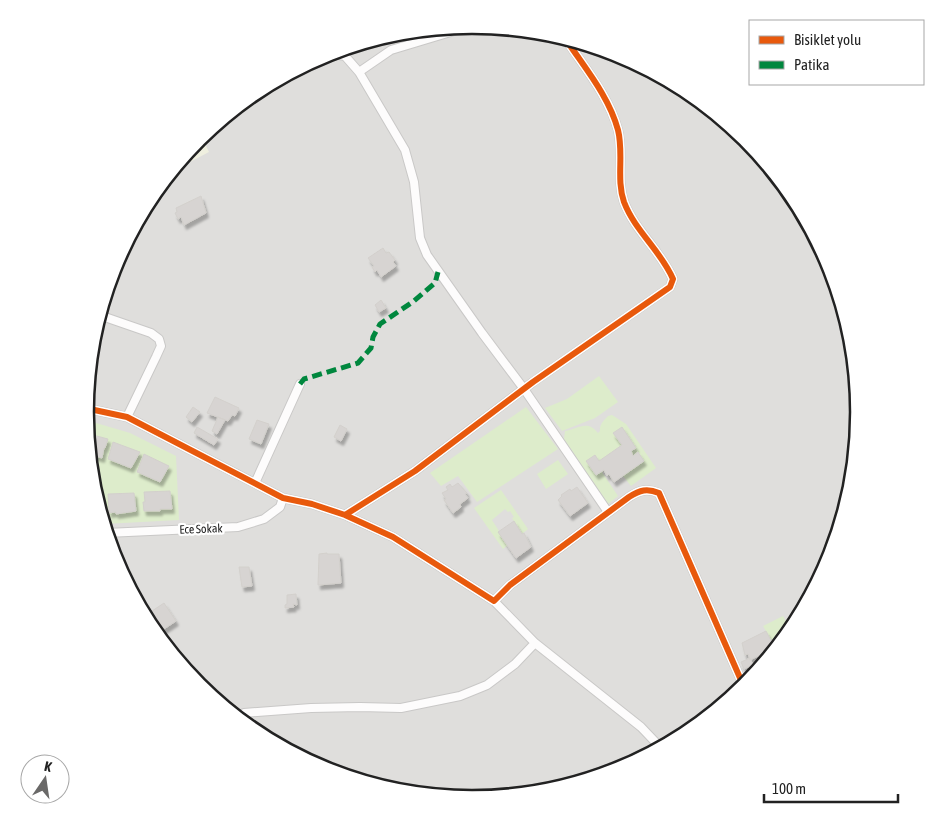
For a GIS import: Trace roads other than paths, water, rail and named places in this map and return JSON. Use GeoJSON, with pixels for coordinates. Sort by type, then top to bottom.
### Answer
{"type":"FeatureCollection","features":[{"type":"Feature","properties":{"kind":"street"},"geometry":{"type":"LineString","coordinates":[[359,72],[391,50],[438,36]]}},
{"type":"Feature","properties":{"kind":"street"},"geometry":{"type":"LineString","coordinates":[[345,515],[415,470],[524,389],[670,287],[672,279],[668,269],[631,216],[624,200],[618,130],[609,104],[571,47]]}},
{"type":"Feature","properties":{"kind":"street"},"geometry":{"type":"LineString","coordinates":[[345,56],[359,72],[405,150],[414,182],[420,238],[427,255],[524,389],[608,512]]}},
{"type":"Feature","properties":{"kind":"street"},"geometry":{"type":"LineString","coordinates":[[106,317],[151,333],[159,339],[161,346],[127,417]]}},
{"type":"Feature","properties":{"kind":"street"},"geometry":{"type":"LineString","coordinates":[[254,483],[300,384]]}},
{"type":"Feature","properties":{"kind":"street"},"geometry":{"type":"LineString","coordinates":[[94,410],[127,417],[283,498],[312,504],[345,515],[393,537],[494,601],[536,643],[641,727],[656,743]]}},
{"type":"Feature","properties":{"kind":"street"},"geometry":{"type":"LineString","coordinates":[[494,601],[510,585],[608,512],[638,491],[649,489],[659,493],[740,678]]}},
{"type":"Feature","properties":{"kind":"street","name":"Ece Sokak"},"geometry":{"type":"LineString","coordinates":[[114,533],[238,528],[264,519],[280,507],[283,498]]}},
{"type":"Feature","properties":{"kind":"street"},"geometry":{"type":"LineString","coordinates":[[243,713],[360,706],[401,708],[460,696],[487,685],[515,664],[536,643]]}}]}
